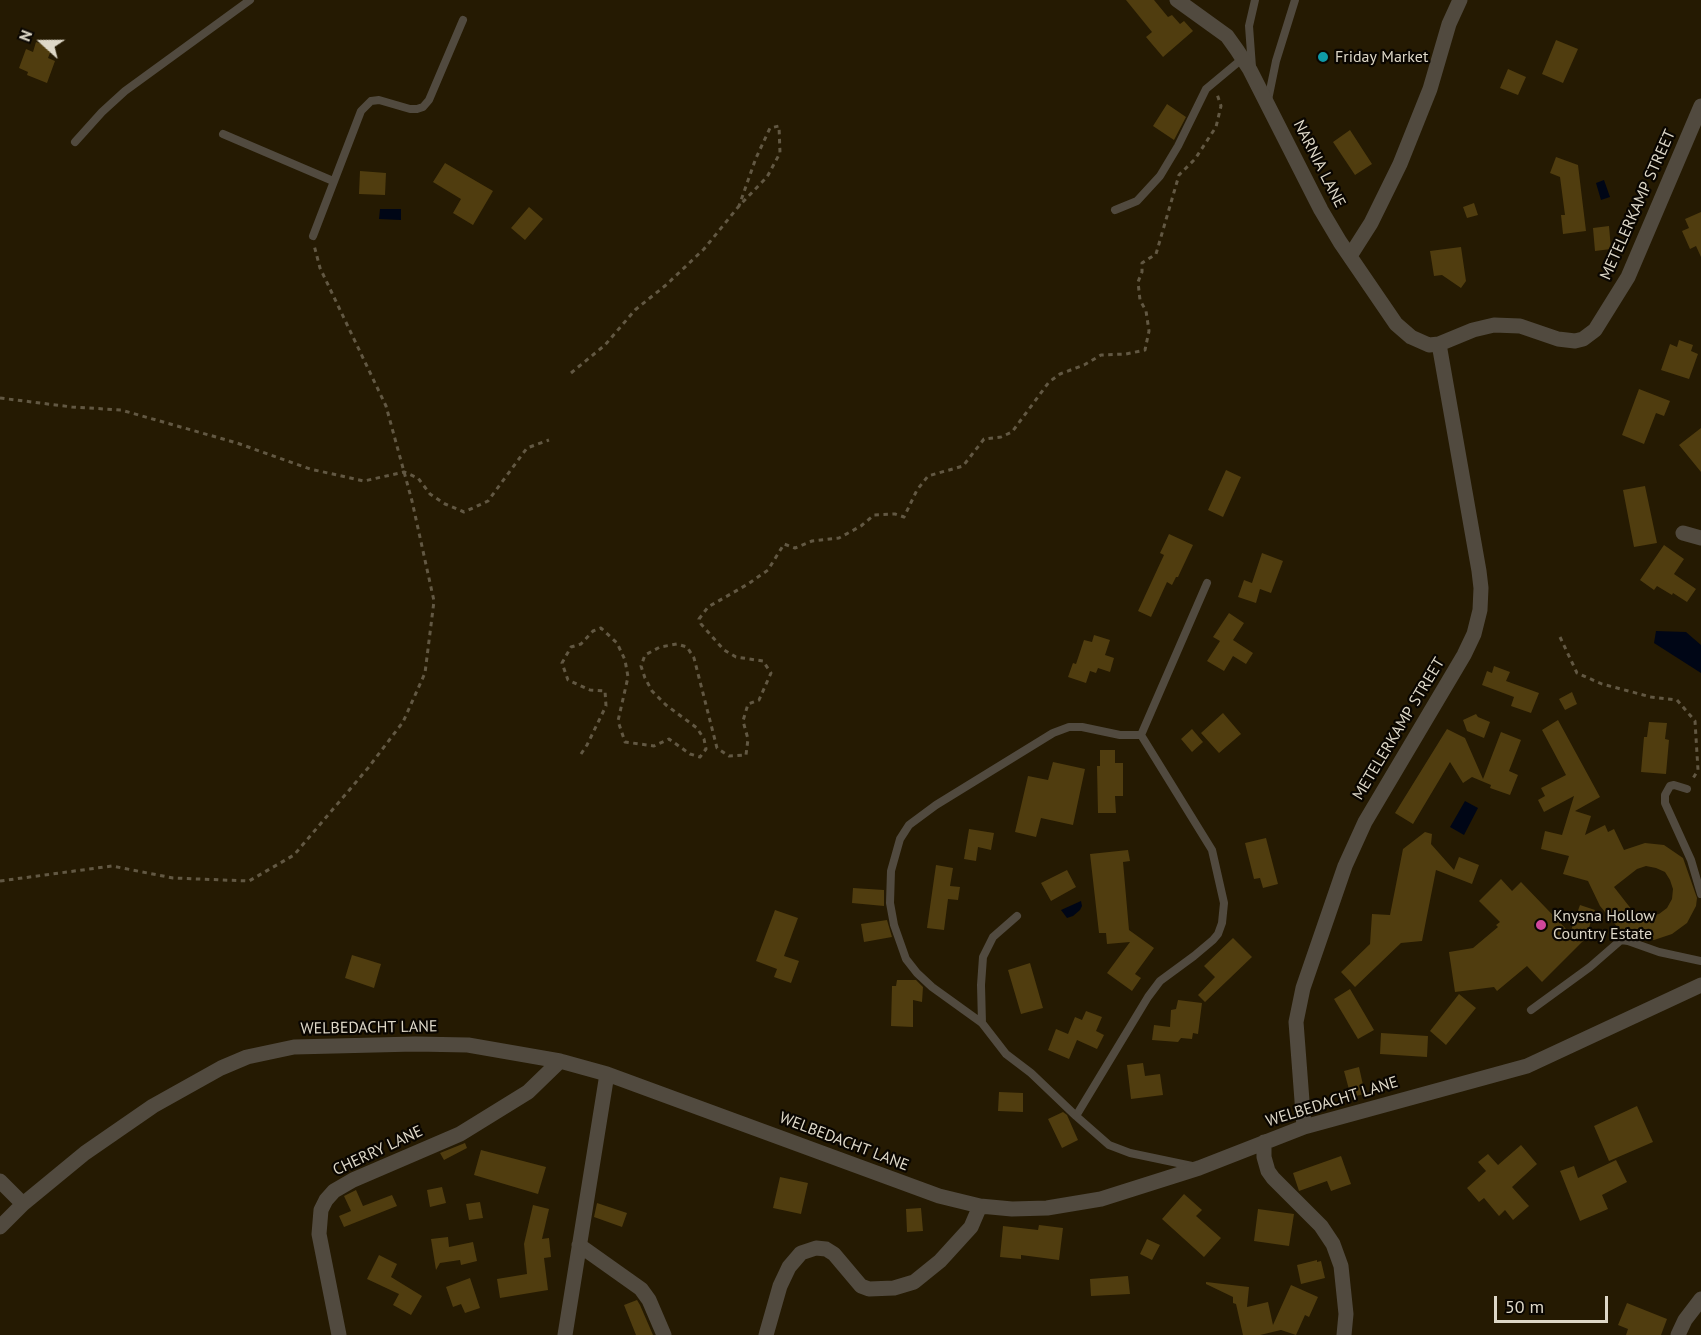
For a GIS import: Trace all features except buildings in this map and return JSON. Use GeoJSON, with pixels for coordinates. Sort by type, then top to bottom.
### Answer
{"type":"FeatureCollection","features":[{"type":"Feature","properties":{"kind":"street","name":"NARNIA LANE"},"geometry":{"type":"LineString","coordinates":[[1178,0],[1227,36],[1252,76],[1321,210],[1396,324],[1412,337],[1434,344]]}},
{"type":"Feature","properties":{"kind":"street"},"geometry":{"type":"LineString","coordinates":[[1350,256],[1371,223],[1400,164],[1430,89],[1449,24],[1460,0]]}},
{"type":"Feature","properties":{"kind":"street","name":"METELERKAMP STREET"},"geometry":{"type":"LineString","coordinates":[[1304,1126],[1296,1031],[1303,988],[1345,866],[1365,822],[1464,655],[1474,634],[1480,610],[1480,579],[1434,344],[1494,325],[1520,326],[1558,339],[1575,341],[1583,339],[1595,330],[1628,277],[1701,106]]}},
{"type":"Feature","properties":{"kind":"street"},"geometry":{"type":"LineString","coordinates":[[1683,532],[1701,538]]}},
{"type":"Feature","properties":{"kind":"street","name":"WELBEDACHT LANE"},"geometry":{"type":"LineString","coordinates":[[0,1227],[23,1204],[77,1159],[127,1123],[192,1082],[247,1057],[294,1047],[311,1045],[468,1045],[560,1061],[607,1074],[919,1190],[980,1206],[1012,1209],[1047,1208],[1087,1203],[1199,1168],[1304,1126],[1527,1066],[1701,985]]}},
{"type":"Feature","properties":{"kind":"street","name":"CHERRY LANE"},"geometry":{"type":"LineString","coordinates":[[339,1335],[319,1234],[319,1221],[326,1200],[334,1191],[353,1180],[460,1134],[528,1092],[560,1061]]}},
{"type":"Feature","properties":{"kind":"street"},"geometry":{"type":"LineString","coordinates":[[565,1335],[607,1074]]}},
{"type":"Feature","properties":{"kind":"street"},"geometry":{"type":"LineString","coordinates":[[1264,1142],[1264,1157],[1268,1171],[1321,1226],[1333,1244],[1341,1266],[1344,1286],[1346,1314],[1344,1335]]}},
{"type":"Feature","properties":{"kind":"street"},"geometry":{"type":"LineString","coordinates":[[0,1181],[23,1204]]}},
{"type":"Feature","properties":{"kind":"street"},"geometry":{"type":"LineString","coordinates":[[766,1335],[780,1286],[789,1267],[801,1253],[816,1248],[826,1249],[834,1254],[861,1286],[870,1289],[894,1288],[914,1281],[940,1261],[971,1227],[980,1206]]}},
{"type":"Feature","properties":{"kind":"street"},"geometry":{"type":"LineString","coordinates":[[579,1245],[641,1289],[649,1300],[664,1335]]}},
{"type":"Feature","properties":{"kind":"street"},"geometry":{"type":"LineString","coordinates":[[1678,1335],[1685,1320],[1701,1299]]}},
{"type":"Feature","properties":{"kind":"lane"},"geometry":{"type":"LineString","coordinates":[[75,142],[124,91],[250,0]]}},
{"type":"Feature","properties":{"kind":"lane"},"geometry":{"type":"LineString","coordinates":[[1252,76],[1250,26],[1255,0]]}},
{"type":"Feature","properties":{"kind":"lane"},"geometry":{"type":"LineString","coordinates":[[1267,105],[1276,62],[1295,0]]}},
{"type":"Feature","properties":{"kind":"lane"},"geometry":{"type":"LineString","coordinates":[[313,236],[361,111],[366,104],[379,100],[417,109],[423,107],[429,100],[463,20]]}},
{"type":"Feature","properties":{"kind":"lane"},"geometry":{"type":"LineString","coordinates":[[1115,210],[1137,201],[1160,176],[1178,146],[1206,89],[1242,59]]}},
{"type":"Feature","properties":{"kind":"lane"},"geometry":{"type":"LineString","coordinates":[[223,134],[333,181]]}},
{"type":"Feature","properties":{"kind":"lane"},"geometry":{"type":"LineString","coordinates":[[1142,735],[1207,583]]}},
{"type":"Feature","properties":{"kind":"lane"},"geometry":{"type":"LineString","coordinates":[[1142,735],[1120,735],[1082,727],[1069,728],[1053,734],[936,806],[909,825],[900,840],[894,855],[889,884],[890,903],[899,943],[906,959],[917,973],[932,987],[982,1023],[1006,1054],[1076,1116],[1118,1149],[1199,1168]]}},
{"type":"Feature","properties":{"kind":"lane"},"geometry":{"type":"LineString","coordinates":[[1076,1116],[1160,981],[1213,940],[1222,923],[1224,903],[1212,850],[1142,735]]}},
{"type":"Feature","properties":{"kind":"lane"},"geometry":{"type":"LineString","coordinates":[[1687,789],[1670,786],[1665,795],[1665,803],[1691,860],[1701,894]]}},
{"type":"Feature","properties":{"kind":"lane"},"geometry":{"type":"LineString","coordinates":[[982,1023],[983,957],[993,938],[1017,916]]}},
{"type":"Feature","properties":{"kind":"lane"},"geometry":{"type":"LineString","coordinates":[[1531,1010],[1590,967],[1621,940],[1659,952],[1701,961]]}},
{"type":"Feature","properties":{"kind":"path"},"geometry":{"type":"LineString","coordinates":[[581,754],[606,706],[605,691],[584,688],[568,680],[562,663],[571,647],[581,644],[593,631],[601,628],[616,643],[625,660],[628,677],[618,721],[625,742],[654,746],[669,739],[690,754],[700,757],[706,749],[704,739],[697,728],[666,705],[652,691],[641,666],[645,655],[660,647],[677,644],[687,646],[694,658],[717,748],[729,756],[746,755],[748,739],[743,721],[748,704],[759,700],[771,673],[763,661],[736,657],[724,650],[699,619],[708,608],[768,570],[784,544],[795,548],[812,541],[839,538],[861,526],[874,515],[895,514],[904,517],[917,490],[928,476],[963,466],[984,439],[1001,437],[1012,432],[1049,382],[1060,375],[1101,355],[1126,354],[1145,350],[1149,331],[1146,311],[1140,300],[1138,282],[1142,273],[1142,263],[1156,254],[1179,175],[1195,159],[1216,127],[1221,106],[1216,97],[1217,89]]}},
{"type":"Feature","properties":{"kind":"path"},"geometry":{"type":"LineString","coordinates":[[571,373],[605,345],[635,310],[666,285],[704,249],[739,206],[767,177],[780,153],[778,126],[770,128],[756,158],[739,206]]}},
{"type":"Feature","properties":{"kind":"path"},"geometry":{"type":"LineString","coordinates":[[0,881],[112,866],[173,878],[249,881],[294,855],[368,768],[403,722],[425,673],[434,601],[386,406],[320,268],[313,236]]}},
{"type":"Feature","properties":{"kind":"path"},"geometry":{"type":"LineString","coordinates":[[0,398],[72,407],[121,410],[237,443],[310,469],[364,482],[404,472],[418,478],[430,494],[445,504],[464,512],[489,501],[527,448],[549,440]]}},
{"type":"Feature","properties":{"kind":"path"},"geometry":{"type":"LineString","coordinates":[[1560,637],[1578,673],[1602,684],[1651,697],[1677,700],[1689,714],[1695,722],[1698,770],[1687,789]]}},
{"type":"Feature","properties":{"kind":"water"},"geometry":{"type":"Polygon","coordinates":[[[1604,180],[1610,197],[1601,200],[1596,183],[1604,180]]]}},
{"type":"Feature","properties":{"kind":"water"},"geometry":{"type":"Polygon","coordinates":[[[380,209],[401,209],[401,220],[379,219],[380,209]]]}},
{"type":"Feature","properties":{"kind":"water"},"geometry":{"type":"Polygon","coordinates":[[[1656,631],[1686,632],[1701,645],[1701,673],[1654,643],[1656,631]]]}},
{"type":"Feature","properties":{"kind":"water"},"geometry":{"type":"Polygon","coordinates":[[[1465,801],[1478,808],[1464,835],[1450,827],[1465,801]]]}},
{"type":"Feature","properties":{"kind":"water"},"geometry":{"type":"Polygon","coordinates":[[[1081,901],[1080,910],[1067,918],[1061,910],[1081,901]]]}},
{"type":"Feature","properties":{"kind":"place","name":"Friday Market"},"geometry":{"type":"Point","coordinates":[1323,57]}},
{"type":"Feature","properties":{"kind":"place","name":"Knysna Hollow Country Estate"},"geometry":{"type":"Point","coordinates":[1541,925]}}]}
